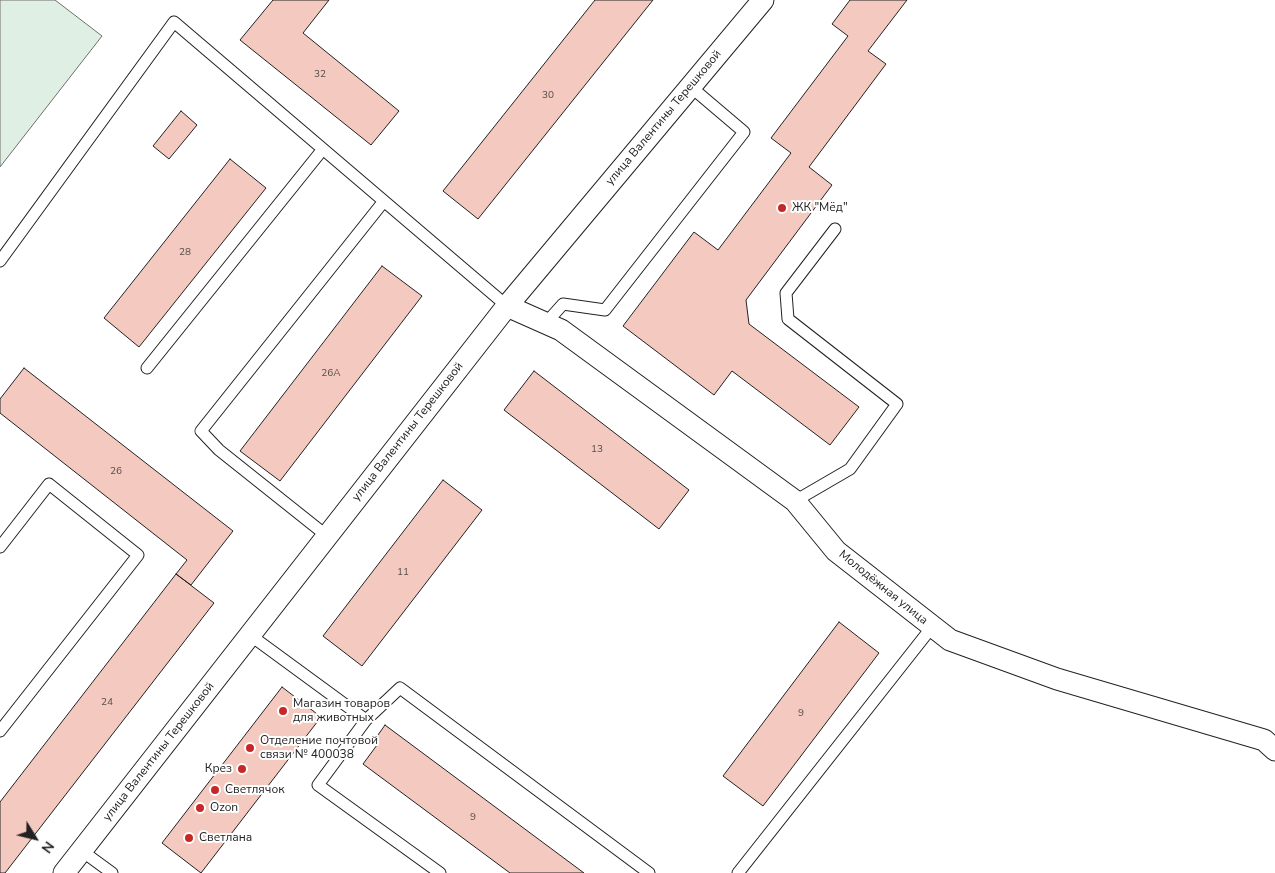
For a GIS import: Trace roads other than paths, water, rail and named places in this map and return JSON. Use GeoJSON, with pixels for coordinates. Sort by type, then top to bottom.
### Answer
{"type":"FeatureCollection","features":[{"type":"Feature","properties":{"kind":"street","name":"улица Валентины Терешковой"},"geometry":{"type":"LineString","coordinates":[[64,873],[507,306],[691,87],[755,3]]}},
{"type":"Feature","properties":{"kind":"street","name":"Молодёжная улица"},"geometry":{"type":"LineString","coordinates":[[507,306],[561,330],[795,501],[836,551],[950,640],[1057,679],[1269,745]]}},
{"type":"Feature","properties":{"kind":"lane"},"geometry":{"type":"LineString","coordinates":[[0,261],[174,22],[507,306]]}},
{"type":"Feature","properties":{"kind":"lane"},"geometry":{"type":"LineString","coordinates":[[546,323],[562,304],[605,310],[744,132],[691,87]]}},
{"type":"Feature","properties":{"kind":"lane"},"geometry":{"type":"LineString","coordinates":[[147,368],[323,149]]}},
{"type":"Feature","properties":{"kind":"lane"},"geometry":{"type":"LineString","coordinates":[[327,536],[219,450],[201,431],[384,201]]}},
{"type":"Feature","properties":{"kind":"lane"},"geometry":{"type":"LineString","coordinates":[[795,501],[850,469],[897,404],[788,319],[786,293],[835,229]]}},
{"type":"Feature","properties":{"kind":"lane"},"geometry":{"type":"LineString","coordinates":[[0,547],[49,484],[138,555],[0,731]]}},
{"type":"Feature","properties":{"kind":"lane"},"geometry":{"type":"LineString","coordinates":[[738,873],[932,627]]}},
{"type":"Feature","properties":{"kind":"lane"},"geometry":{"type":"LineString","coordinates":[[250,635],[366,720]]}},
{"type":"Feature","properties":{"kind":"lane"},"geometry":{"type":"LineString","coordinates":[[440,873],[318,785],[366,720],[400,688],[649,873]]}},
{"type":"Feature","properties":{"kind":"lane"},"geometry":{"type":"LineString","coordinates":[[82,851],[112,873]]}},
{"type":"Feature","properties":{"kind":"place","name":"ЖК \"Мёд\""},"geometry":{"type":"Point","coordinates":[782,208]}},
{"type":"Feature","properties":{"kind":"place","name":"Магазин товаров для животных"},"geometry":{"type":"Point","coordinates":[283,711]}},
{"type":"Feature","properties":{"kind":"place","name":"Отделение почтовой связи № 400038"},"geometry":{"type":"Point","coordinates":[250,748]}},
{"type":"Feature","properties":{"kind":"place","name":"Крез"},"geometry":{"type":"Point","coordinates":[242,769]}},
{"type":"Feature","properties":{"kind":"place","name":"Светлячок"},"geometry":{"type":"Point","coordinates":[215,790]}},
{"type":"Feature","properties":{"kind":"place","name":"Ozon"},"geometry":{"type":"Point","coordinates":[200,808]}},
{"type":"Feature","properties":{"kind":"place","name":"Светлана"},"geometry":{"type":"Point","coordinates":[189,838]}}]}
